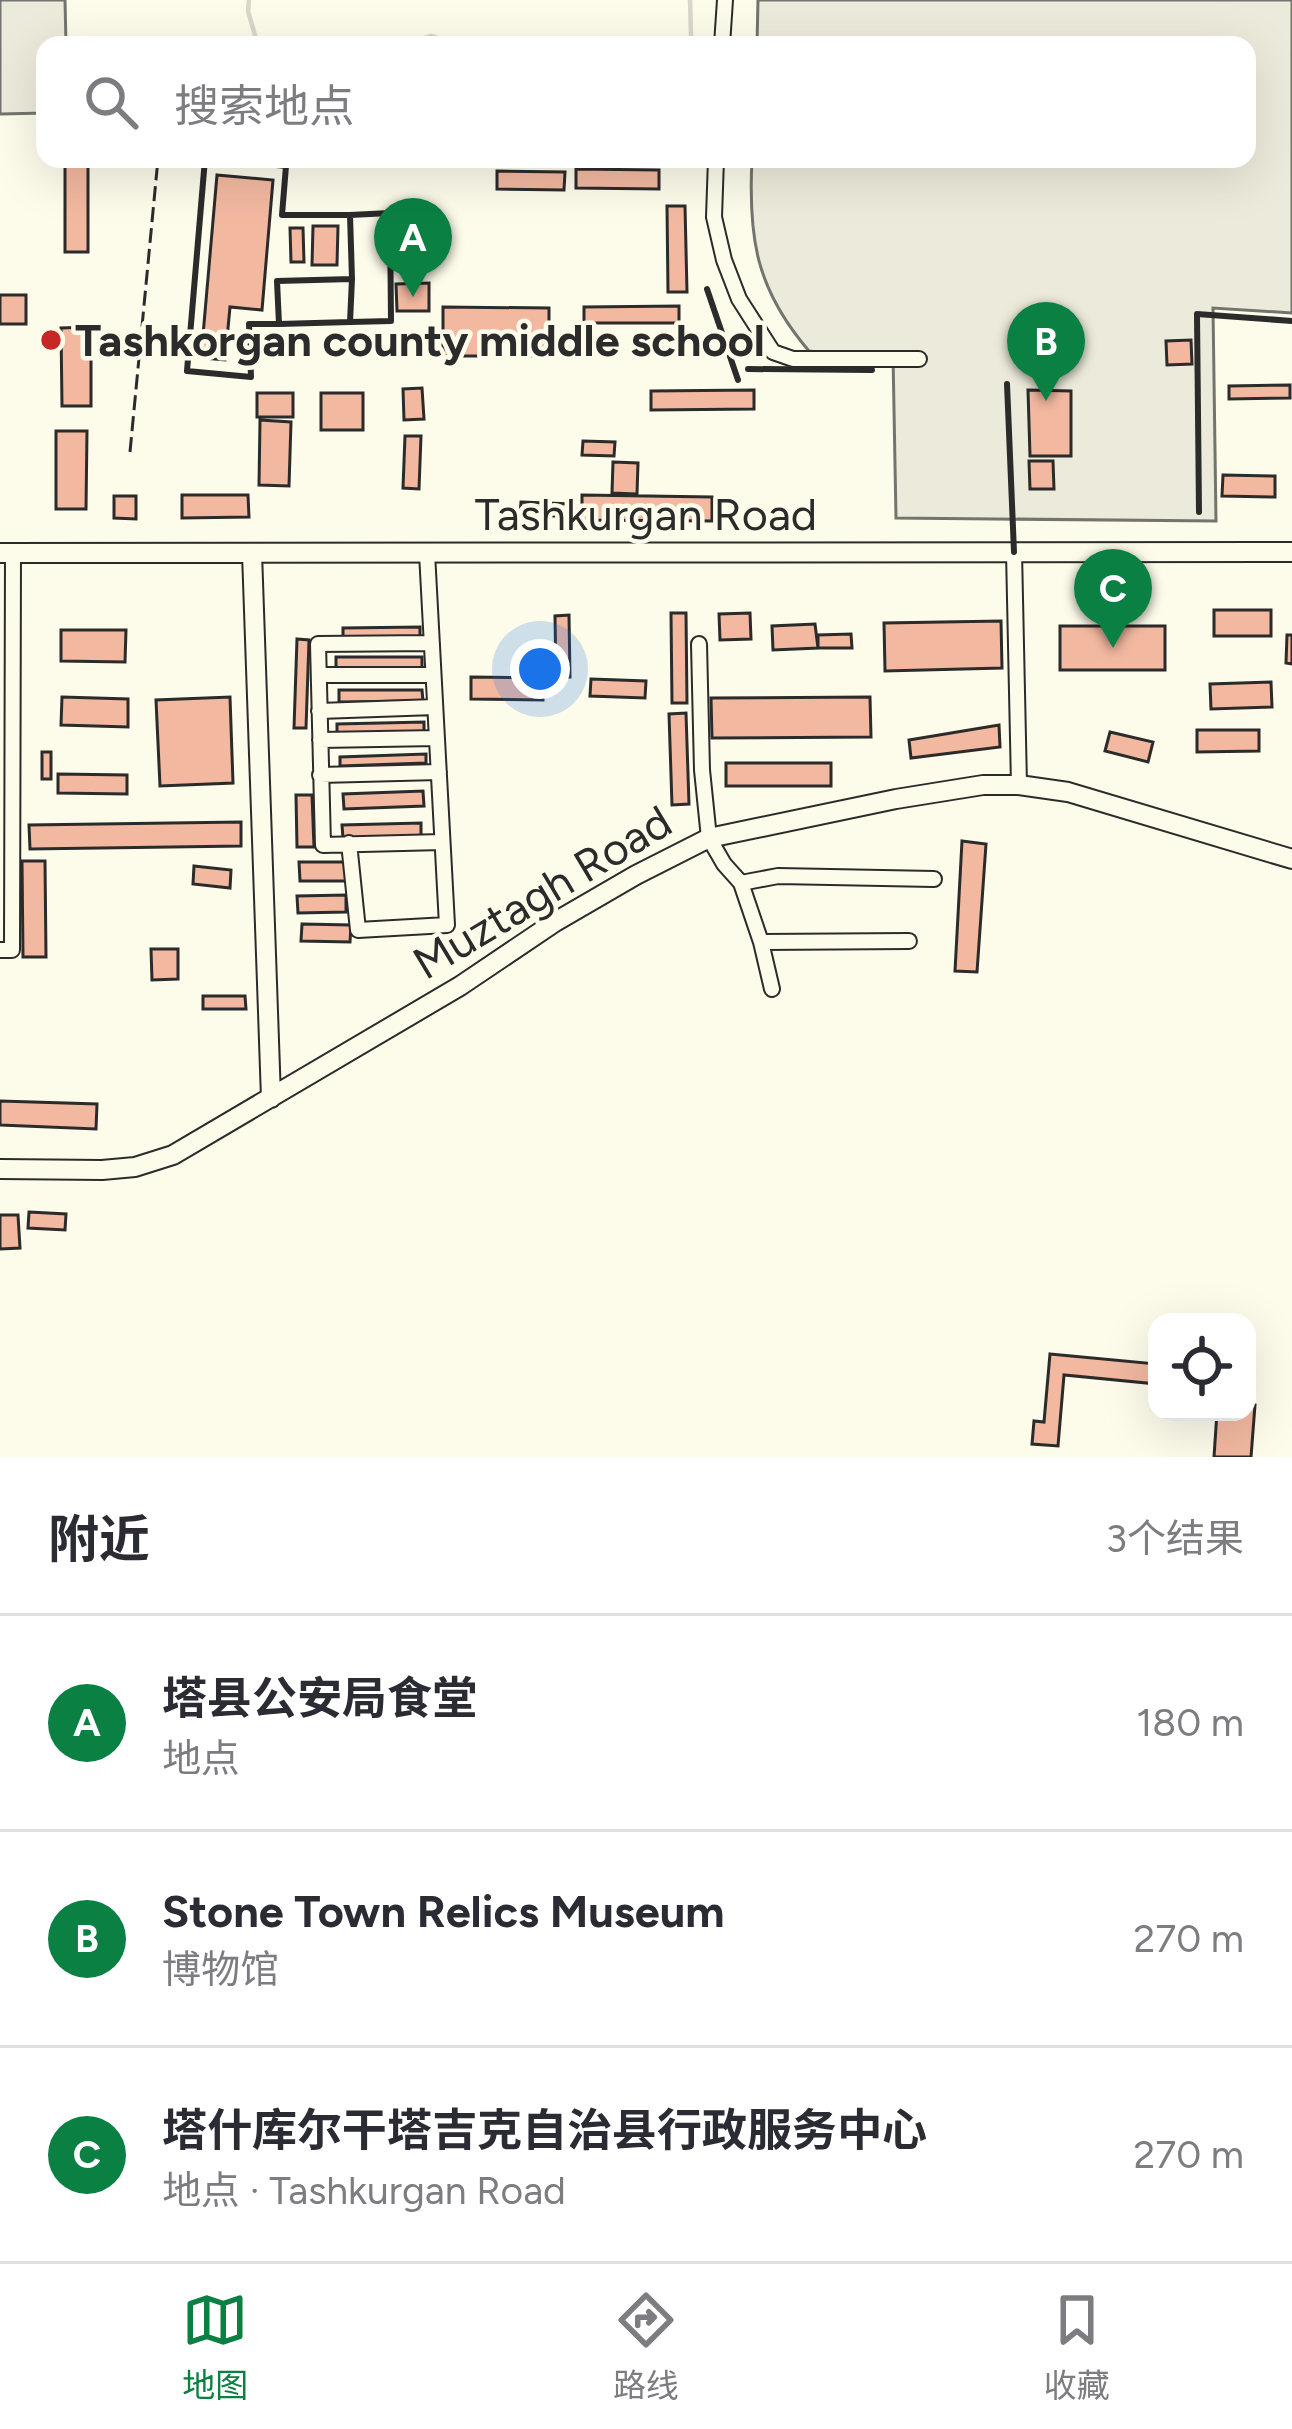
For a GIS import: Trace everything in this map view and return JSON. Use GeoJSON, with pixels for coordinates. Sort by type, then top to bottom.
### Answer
{"type":"FeatureCollection","features":[{"type":"Feature","properties":{"kind":"street"},"geometry":{"type":"LineString","coordinates":[[723,36],[725,0]]}},
{"type":"Feature","properties":{"kind":"street"},"geometry":{"type":"LineString","coordinates":[[716,168],[714,217],[724,260],[739,299],[773,352],[793,359],[919,358]]}},
{"type":"Feature","properties":{"kind":"street","name":"Tashkurgan Road"},"geometry":{"type":"LineString","coordinates":[[6,553],[1292,552]]}},
{"type":"Feature","properties":{"kind":"street"},"geometry":{"type":"LineString","coordinates":[[0,950],[11,950],[12,931],[6,553]]}},
{"type":"Feature","properties":{"kind":"street"},"geometry":{"type":"LineString","coordinates":[[252,553],[271,1098]]}},
{"type":"Feature","properties":{"kind":"street"},"geometry":{"type":"LineString","coordinates":[[350,843],[358,930],[446,926],[427,553]]}},
{"type":"Feature","properties":{"kind":"street"},"geometry":{"type":"LineString","coordinates":[[1014,553],[1019,784]]}},
{"type":"Feature","properties":{"kind":"street"},"geometry":{"type":"LineString","coordinates":[[432,643],[318,644],[323,845],[442,842]]}},
{"type":"Feature","properties":{"kind":"street"},"geometry":{"type":"LineString","coordinates":[[699,644],[709,838],[741,883],[772,989]]}},
{"type":"Feature","properties":{"kind":"street"},"geometry":{"type":"LineString","coordinates":[[319,675],[434,675]]}},
{"type":"Feature","properties":{"kind":"street"},"geometry":{"type":"LineString","coordinates":[[319,711],[435,706]]}},
{"type":"Feature","properties":{"kind":"street"},"geometry":{"type":"LineString","coordinates":[[320,740],[437,738]]}},
{"type":"Feature","properties":{"kind":"street"},"geometry":{"type":"LineString","coordinates":[[320,775],[439,772]]}},
{"type":"Feature","properties":{"kind":"street","name":"Muztagh Road"},"geometry":{"type":"LineString","coordinates":[[0,1169],[102,1170],[173,1156],[460,986],[575,910],[709,838],[896,799],[1019,784],[1068,792],[1292,859]]}},
{"type":"Feature","properties":{"kind":"street"},"geometry":{"type":"LineString","coordinates":[[741,883],[778,876],[934,879]]}},
{"type":"Feature","properties":{"kind":"street"},"geometry":{"type":"LineString","coordinates":[[760,942],[909,941]]}},
{"type":"Feature","properties":{"kind":"shaded area"},"geometry":{"type":"Polygon","coordinates":[[[0,0],[65,0],[66,36],[36,36],[36,113],[0,114],[0,0]]]}},
{"type":"Feature","properties":{"kind":"shaded area"},"geometry":{"type":"Polygon","coordinates":[[[758,0],[1292,0],[1292,313],[1213,308],[1216,521],[896,518],[893,355],[809,351],[791,328],[759,261],[752,168],[1256,168],[1256,36],[757,36],[758,0]]]}},
{"type":"Feature","properties":{"kind":"building"},"geometry":{"type":"Polygon","coordinates":[[[65,168],[88,168],[88,252],[65,252],[65,168]]]}},
{"type":"Feature","properties":{"kind":"building"},"geometry":{"type":"Polygon","coordinates":[[[576,169],[659,170],[659,189],[576,188],[576,169]]]}},
{"type":"Feature","properties":{"kind":"building"},"geometry":{"type":"Polygon","coordinates":[[[497,171],[565,172],[564,190],[497,189],[497,171]]]}},
{"type":"Feature","properties":{"kind":"building"},"geometry":{"type":"Polygon","coordinates":[[[217,175],[273,180],[262,310],[230,307],[225,360],[201,358],[217,175]]]}},
{"type":"Feature","properties":{"kind":"building"},"geometry":{"type":"Polygon","coordinates":[[[667,206],[685,206],[687,292],[668,292],[667,206]]]}},
{"type":"Feature","properties":{"kind":"building"},"geometry":{"type":"Polygon","coordinates":[[[313,226],[338,226],[337,265],[312,265],[313,226]]]}},
{"type":"Feature","properties":{"kind":"building"},"geometry":{"type":"Polygon","coordinates":[[[290,228],[303,228],[304,262],[291,262],[290,228]]]}},
{"type":"Feature","properties":{"kind":"building"},"geometry":{"type":"Polygon","coordinates":[[[429,283],[429,311],[397,311],[396,284],[429,283]]]}},
{"type":"Feature","properties":{"kind":"building"},"geometry":{"type":"Polygon","coordinates":[[[0,295],[26,295],[26,324],[0,324],[0,295]]]}},
{"type":"Feature","properties":{"kind":"building"},"geometry":{"type":"Polygon","coordinates":[[[679,306],[679,323],[584,323],[584,307],[679,306]]]}},
{"type":"Feature","properties":{"kind":"building"},"geometry":{"type":"Polygon","coordinates":[[[443,307],[549,308],[549,356],[443,356],[443,307]]]}},
{"type":"Feature","properties":{"kind":"building"},"geometry":{"type":"Polygon","coordinates":[[[91,327],[91,406],[62,406],[61,328],[91,327]]]}},
{"type":"Feature","properties":{"kind":"building"},"geometry":{"type":"Polygon","coordinates":[[[1191,340],[1192,364],[1167,365],[1166,341],[1191,340]]]}},
{"type":"Feature","properties":{"kind":"building"},"geometry":{"type":"Polygon","coordinates":[[[1290,385],[1290,398],[1229,399],[1229,386],[1290,385]]]}},
{"type":"Feature","properties":{"kind":"building"},"geometry":{"type":"Polygon","coordinates":[[[422,388],[424,419],[404,420],[403,389],[422,388]]]}},
{"type":"Feature","properties":{"kind":"building"},"geometry":{"type":"Polygon","coordinates":[[[754,390],[754,409],[651,410],[651,391],[754,390]]]}},
{"type":"Feature","properties":{"kind":"building"},"geometry":{"type":"Polygon","coordinates":[[[1028,390],[1071,391],[1071,456],[1030,456],[1028,390]]]}},
{"type":"Feature","properties":{"kind":"building"},"geometry":{"type":"Polygon","coordinates":[[[257,393],[293,393],[293,417],[257,417],[257,393]]]}},
{"type":"Feature","properties":{"kind":"building"},"geometry":{"type":"Polygon","coordinates":[[[321,393],[363,393],[363,430],[321,430],[321,393]]]}},
{"type":"Feature","properties":{"kind":"building"},"geometry":{"type":"Polygon","coordinates":[[[260,420],[291,422],[289,486],[259,485],[260,420]]]}},
{"type":"Feature","properties":{"kind":"building"},"geometry":{"type":"Polygon","coordinates":[[[56,431],[87,431],[86,509],[56,509],[56,431]]]}},
{"type":"Feature","properties":{"kind":"building"},"geometry":{"type":"Polygon","coordinates":[[[405,436],[421,436],[419,489],[403,488],[405,436]]]}},
{"type":"Feature","properties":{"kind":"building"},"geometry":{"type":"Polygon","coordinates":[[[583,441],[615,442],[614,456],[582,455],[583,441]]]}},
{"type":"Feature","properties":{"kind":"building"},"geometry":{"type":"Polygon","coordinates":[[[1029,461],[1053,461],[1054,489],[1030,489],[1029,461]]]}},
{"type":"Feature","properties":{"kind":"building"},"geometry":{"type":"Polygon","coordinates":[[[613,462],[638,463],[637,494],[612,493],[613,462]]]}},
{"type":"Feature","properties":{"kind":"building"},"geometry":{"type":"Polygon","coordinates":[[[1223,475],[1275,476],[1275,497],[1222,496],[1223,475]]]}},
{"type":"Feature","properties":{"kind":"building"},"geometry":{"type":"Polygon","coordinates":[[[182,495],[248,495],[249,517],[182,518],[182,495]]]}},
{"type":"Feature","properties":{"kind":"building"},"geometry":{"type":"Polygon","coordinates":[[[582,495],[712,497],[712,521],[582,520],[582,495]]]}},
{"type":"Feature","properties":{"kind":"building"},"geometry":{"type":"Polygon","coordinates":[[[114,496],[136,496],[136,519],[114,518],[114,496]]]}},
{"type":"Feature","properties":{"kind":"building"},"geometry":{"type":"Polygon","coordinates":[[[521,502],[572,504],[571,517],[520,514],[521,502]]]}},
{"type":"Feature","properties":{"kind":"building"},"geometry":{"type":"Polygon","coordinates":[[[1214,610],[1271,610],[1271,636],[1214,636],[1214,610]]]}},
{"type":"Feature","properties":{"kind":"building"},"geometry":{"type":"Polygon","coordinates":[[[671,613],[686,613],[687,703],[672,703],[671,613]]]}},
{"type":"Feature","properties":{"kind":"building"},"geometry":{"type":"Polygon","coordinates":[[[750,613],[751,639],[720,640],[719,614],[750,613]]]}},
{"type":"Feature","properties":{"kind":"building"},"geometry":{"type":"Polygon","coordinates":[[[569,615],[570,677],[556,677],[555,616],[569,615]]]}},
{"type":"Feature","properties":{"kind":"building"},"geometry":{"type":"Polygon","coordinates":[[[1001,621],[1002,668],[885,671],[884,623],[1001,621]]]}},
{"type":"Feature","properties":{"kind":"building"},"geometry":{"type":"Polygon","coordinates":[[[815,624],[818,648],[773,650],[772,626],[815,624]]]}},
{"type":"Feature","properties":{"kind":"building"},"geometry":{"type":"Polygon","coordinates":[[[1060,626],[1165,626],[1165,670],[1060,670],[1060,626]]]}},
{"type":"Feature","properties":{"kind":"building"},"geometry":{"type":"Polygon","coordinates":[[[420,627],[420,639],[343,640],[343,628],[420,627]]]}},
{"type":"Feature","properties":{"kind":"building"},"geometry":{"type":"Polygon","coordinates":[[[61,630],[126,630],[125,662],[61,661],[61,630]]]}},
{"type":"Feature","properties":{"kind":"building"},"geometry":{"type":"Polygon","coordinates":[[[851,634],[852,648],[818,648],[818,635],[851,634]]]}},
{"type":"Feature","properties":{"kind":"building"},"geometry":{"type":"Polygon","coordinates":[[[1287,635],[1292,635],[1292,664],[1286,663],[1287,635]]]}},
{"type":"Feature","properties":{"kind":"building"},"geometry":{"type":"Polygon","coordinates":[[[297,639],[309,640],[306,728],[294,728],[297,639]]]}},
{"type":"Feature","properties":{"kind":"building"},"geometry":{"type":"Polygon","coordinates":[[[336,657],[422,657],[422,669],[336,669],[336,657]]]}},
{"type":"Feature","properties":{"kind":"building"},"geometry":{"type":"Polygon","coordinates":[[[471,677],[544,678],[543,700],[471,699],[471,677]]]}},
{"type":"Feature","properties":{"kind":"building"},"geometry":{"type":"Polygon","coordinates":[[[591,679],[646,681],[645,698],[590,696],[591,679]]]}},
{"type":"Feature","properties":{"kind":"building"},"geometry":{"type":"Polygon","coordinates":[[[1271,682],[1272,707],[1211,709],[1210,684],[1271,682]]]}},
{"type":"Feature","properties":{"kind":"building"},"geometry":{"type":"Polygon","coordinates":[[[339,690],[422,690],[423,701],[339,702],[339,690]]]}},
{"type":"Feature","properties":{"kind":"building"},"geometry":{"type":"Polygon","coordinates":[[[62,697],[128,699],[128,727],[61,725],[62,697]]]}},
{"type":"Feature","properties":{"kind":"building"},"geometry":{"type":"Polygon","coordinates":[[[230,697],[233,783],[160,786],[156,700],[230,697]]]}},
{"type":"Feature","properties":{"kind":"building"},"geometry":{"type":"Polygon","coordinates":[[[870,697],[871,737],[712,738],[711,698],[870,697]]]}},
{"type":"Feature","properties":{"kind":"building"},"geometry":{"type":"Polygon","coordinates":[[[686,713],[689,804],[672,805],[669,714],[686,713]]]}},
{"type":"Feature","properties":{"kind":"building"},"geometry":{"type":"Polygon","coordinates":[[[424,722],[424,732],[337,735],[337,724],[424,722]]]}},
{"type":"Feature","properties":{"kind":"building"},"geometry":{"type":"Polygon","coordinates":[[[999,725],[1000,747],[911,758],[909,740],[999,725]]]}},
{"type":"Feature","properties":{"kind":"building"},"geometry":{"type":"Polygon","coordinates":[[[1197,730],[1259,730],[1259,751],[1197,752],[1197,730]]]}},
{"type":"Feature","properties":{"kind":"building"},"geometry":{"type":"Polygon","coordinates":[[[1110,732],[1153,742],[1148,762],[1105,751],[1110,732]]]}},
{"type":"Feature","properties":{"kind":"building"},"geometry":{"type":"Polygon","coordinates":[[[42,752],[51,752],[51,779],[42,779],[42,752]]]}},
{"type":"Feature","properties":{"kind":"building"},"geometry":{"type":"Polygon","coordinates":[[[426,754],[426,763],[340,766],[340,757],[426,754]]]}},
{"type":"Feature","properties":{"kind":"building"},"geometry":{"type":"Polygon","coordinates":[[[726,763],[831,763],[831,786],[726,786],[726,763]]]}},
{"type":"Feature","properties":{"kind":"building"},"geometry":{"type":"Polygon","coordinates":[[[58,774],[127,775],[127,794],[58,793],[58,774]]]}},
{"type":"Feature","properties":{"kind":"building"},"geometry":{"type":"Polygon","coordinates":[[[423,791],[424,806],[344,809],[343,794],[423,791]]]}},
{"type":"Feature","properties":{"kind":"building"},"geometry":{"type":"Polygon","coordinates":[[[296,795],[312,795],[314,847],[297,847],[296,795]]]}},
{"type":"Feature","properties":{"kind":"building"},"geometry":{"type":"Polygon","coordinates":[[[241,822],[241,846],[30,849],[29,825],[241,822]]]}},
{"type":"Feature","properties":{"kind":"building"},"geometry":{"type":"Polygon","coordinates":[[[421,823],[421,836],[343,838],[342,825],[421,823]]]}},
{"type":"Feature","properties":{"kind":"building"},"geometry":{"type":"Polygon","coordinates":[[[962,841],[986,844],[977,972],[955,971],[962,841]]]}},
{"type":"Feature","properties":{"kind":"building"},"geometry":{"type":"Polygon","coordinates":[[[22,861],[45,861],[46,957],[23,957],[22,861]]]}},
{"type":"Feature","properties":{"kind":"building"},"geometry":{"type":"Polygon","coordinates":[[[299,862],[345,862],[346,881],[300,881],[299,862]]]}},
{"type":"Feature","properties":{"kind":"building"},"geometry":{"type":"Polygon","coordinates":[[[194,866],[231,870],[230,888],[193,884],[194,866]]]}},
{"type":"Feature","properties":{"kind":"building"},"geometry":{"type":"Polygon","coordinates":[[[346,895],[346,912],[298,913],[297,896],[346,895]]]}},
{"type":"Feature","properties":{"kind":"building"},"geometry":{"type":"Polygon","coordinates":[[[302,924],[351,925],[350,942],[301,941],[302,924]]]}},
{"type":"Feature","properties":{"kind":"building"},"geometry":{"type":"Polygon","coordinates":[[[151,949],[178,949],[178,979],[152,980],[151,949]]]}},
{"type":"Feature","properties":{"kind":"building"},"geometry":{"type":"Polygon","coordinates":[[[203,996],[245,996],[246,1009],[203,1009],[203,996]]]}},
{"type":"Feature","properties":{"kind":"building"},"geometry":{"type":"Polygon","coordinates":[[[0,1101],[97,1104],[96,1129],[0,1125],[0,1101]]]}},
{"type":"Feature","properties":{"kind":"building"},"geometry":{"type":"Polygon","coordinates":[[[29,1212],[66,1214],[65,1230],[28,1228],[29,1212]]]}},
{"type":"Feature","properties":{"kind":"building"},"geometry":{"type":"Polygon","coordinates":[[[0,1215],[18,1215],[20,1248],[0,1249],[0,1215]]]}},
{"type":"Feature","properties":{"kind":"building"},"geometry":{"type":"Polygon","coordinates":[[[1050,1354],[1148,1363],[1148,1383],[1064,1375],[1058,1446],[1032,1444],[1034,1421],[1044,1422],[1050,1354]]]}},
{"type":"Feature","properties":{"kind":"building"},"geometry":{"type":"Polygon","coordinates":[[[1216,1421],[1254,1421],[1251,1457],[1214,1457],[1216,1421]]]}},
{"type":"Feature","properties":{"kind":"waterway"},"geometry":{"type":"LineString","coordinates":[[249,0],[255,36]]}},
{"type":"Feature","properties":{"kind":"waterway"},"geometry":{"type":"LineString","coordinates":[[690,0],[691,36]]}},
{"type":"Feature","properties":{"kind":"fence"},"geometry":{"type":"LineString","coordinates":[[130,452],[157,168]]}},
{"type":"Feature","properties":{"kind":"wall"},"geometry":{"type":"LineString","coordinates":[[204,168],[187,371],[251,377],[249,324],[279,324],[277,281],[352,279],[350,215],[282,215],[286,168]]}},
{"type":"Feature","properties":{"kind":"wall"},"geometry":{"type":"LineString","coordinates":[[350,215],[390,213],[391,321],[350,322]]}},
{"type":"Feature","properties":{"kind":"wall"},"geometry":{"type":"LineString","coordinates":[[279,324],[350,322],[352,279]]}},
{"type":"Feature","properties":{"kind":"wall"},"geometry":{"type":"LineString","coordinates":[[707,289],[738,380]]}},
{"type":"Feature","properties":{"kind":"wall"},"geometry":{"type":"LineString","coordinates":[[1199,512],[1197,314],[1292,321]]}},
{"type":"Feature","properties":{"kind":"wall"},"geometry":{"type":"LineString","coordinates":[[748,369],[872,370]]}},
{"type":"Feature","properties":{"kind":"wall"},"geometry":{"type":"LineString","coordinates":[[1007,384],[1014,552]]}},
{"type":"Feature","properties":{"kind":"place","name":"塔县公安局食堂"},"geometry":{"type":"Point","coordinates":[413,297]}},
{"type":"Feature","properties":{"kind":"place","name":"Tashkorgan county middle school"},"geometry":{"type":"Point","coordinates":[51,340]}},
{"type":"Feature","properties":{"kind":"place","name":"Stone Town Relics Museum"},"geometry":{"type":"Point","coordinates":[1046,401]}},
{"type":"Feature","properties":{"kind":"place","name":"塔什库尔干塔吉克自治县行政服务中心"},"geometry":{"type":"Point","coordinates":[1113,648]}}]}
